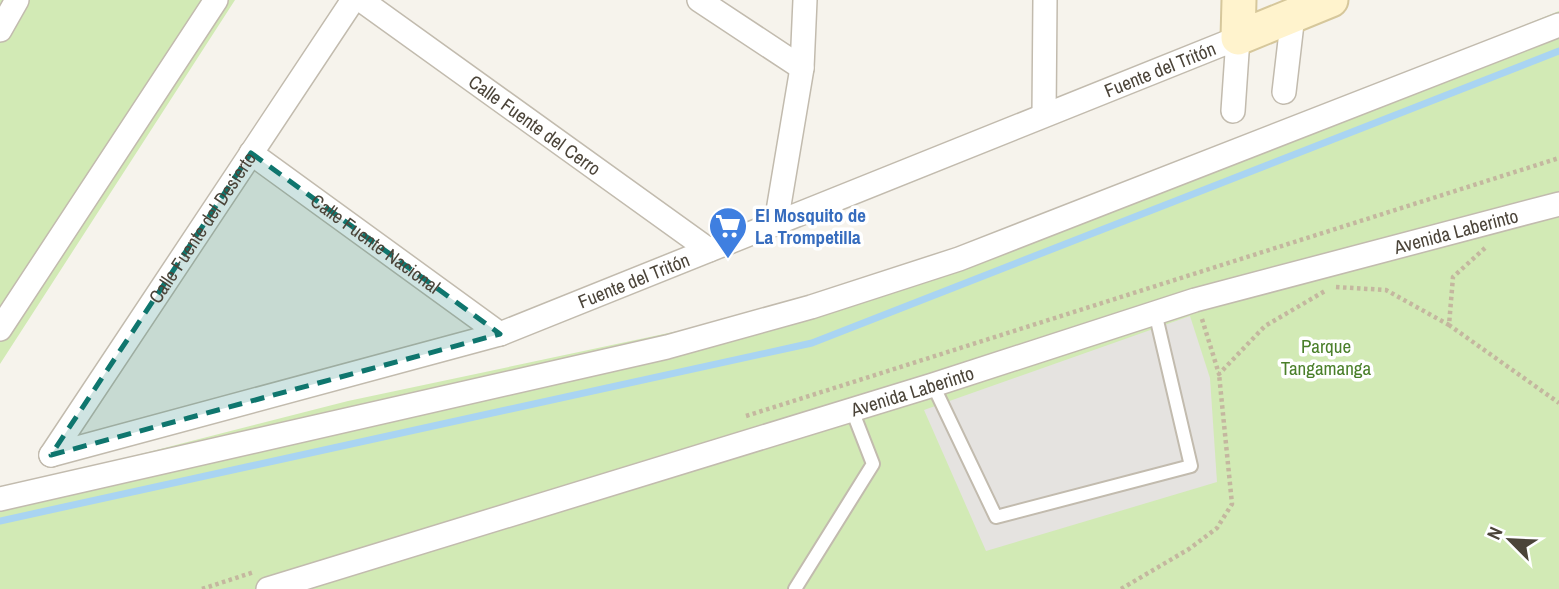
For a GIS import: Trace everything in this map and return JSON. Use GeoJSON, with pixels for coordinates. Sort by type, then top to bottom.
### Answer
{"type":"FeatureCollection","features":[{"type":"Feature","properties":{"kind":"street"},"geometry":{"type":"LineString","coordinates":[[0,30],[17,0]]}},
{"type":"Feature","properties":{"kind":"street"},"geometry":{"type":"LineString","coordinates":[[0,329],[216,0]]}},
{"type":"Feature","properties":{"kind":"street","name":"Calle Fuente del Desierto"},"geometry":{"type":"LineString","coordinates":[[51,455],[353,0]]}},
{"type":"Feature","properties":{"kind":"street","name":"Calle Fuente del Cerro"},"geometry":{"type":"LineString","coordinates":[[361,0],[709,250]]}},
{"type":"Feature","properties":{"kind":"street"},"geometry":{"type":"LineString","coordinates":[[699,0],[802,68]]}},
{"type":"Feature","properties":{"kind":"street"},"geometry":{"type":"LineString","coordinates":[[776,223],[802,68],[805,0]]}},
{"type":"Feature","properties":{"kind":"street"},"geometry":{"type":"LineString","coordinates":[[1044,115],[1045,0]]}},
{"type":"Feature","properties":{"kind":"street"},"geometry":{"type":"LineString","coordinates":[[1233,111],[1238,0]]}},
{"type":"Feature","properties":{"kind":"street"},"geometry":{"type":"LineString","coordinates":[[1238,38],[1293,8],[1331,0]]}},
{"type":"Feature","properties":{"kind":"street"},"geometry":{"type":"LineString","coordinates":[[1284,92],[1293,8]]}},
{"type":"Feature","properties":{"kind":"street"},"geometry":{"type":"LineString","coordinates":[[0,499],[667,348],[811,307],[959,259],[1559,25]]}},
{"type":"Feature","properties":{"kind":"street","name":"Fuente del Tritón"},"geometry":{"type":"LineString","coordinates":[[51,455],[500,334],[1238,38]]}},
{"type":"Feature","properties":{"kind":"street","name":"Calle Fuente Nacional"},"geometry":{"type":"LineString","coordinates":[[251,153],[500,334]]}},
{"type":"Feature","properties":{"kind":"street","name":"Avenida Laberinto"},"geometry":{"type":"LineString","coordinates":[[262,581],[852,410],[1195,299],[1559,204]]}},
{"type":"Feature","properties":{"kind":"lane"},"geometry":{"type":"LineString","coordinates":[[933,385],[996,517],[1191,466],[1155,312]]}},
{"type":"Feature","properties":{"kind":"lane"},"geometry":{"type":"LineString","coordinates":[[795,589],[873,464],[852,410]]}},
{"type":"Feature","properties":{"kind":"path"},"geometry":{"type":"LineString","coordinates":[[734,420],[1559,158]]}},
{"type":"Feature","properties":{"kind":"path"},"geometry":{"type":"LineString","coordinates":[[1449,325],[1452,277],[1522,215]]}},
{"type":"Feature","properties":{"kind":"path"},"geometry":{"type":"LineString","coordinates":[[1219,374],[1265,326],[1331,287],[1386,290],[1449,325],[1559,403]]}},
{"type":"Feature","properties":{"kind":"path"},"geometry":{"type":"LineString","coordinates":[[1121,589],[1199,542],[1217,527],[1232,504],[1219,374],[1195,299]]}},
{"type":"Feature","properties":{"kind":"path"},"geometry":{"type":"LineString","coordinates":[[202,589],[262,581]]}},
{"type":"Feature","properties":{"kind":"highlighted area"},"geometry":{"type":"Polygon","coordinates":[[[251,153],[500,334],[51,455],[251,153]]]}},
{"type":"Feature","properties":{"kind":"green space"},"geometry":{"type":"Polygon","coordinates":[[[0,0],[235,0],[0,364],[0,0]]]}},
{"type":"Feature","properties":{"kind":"green space","name":"Parque Tangamanga"},"geometry":{"type":"Polygon","coordinates":[[[1559,11],[1559,589],[0,589],[0,490],[348,401],[744,317],[827,295],[1121,189],[1559,11]]]}},
{"type":"Feature","properties":{"kind":"shaded area"},"geometry":{"type":"Polygon","coordinates":[[[1190,316],[1210,378],[1217,482],[986,551],[924,410],[1190,316]]]}},
{"type":"Feature","properties":{"kind":"waterway"},"geometry":{"type":"LineString","coordinates":[[0,521],[812,343],[1559,51]]}},
{"type":"Feature","properties":{"kind":"place","name":"El Mosquito de La Trompetilla"},"geometry":{"type":"Point","coordinates":[728,260]}}]}
